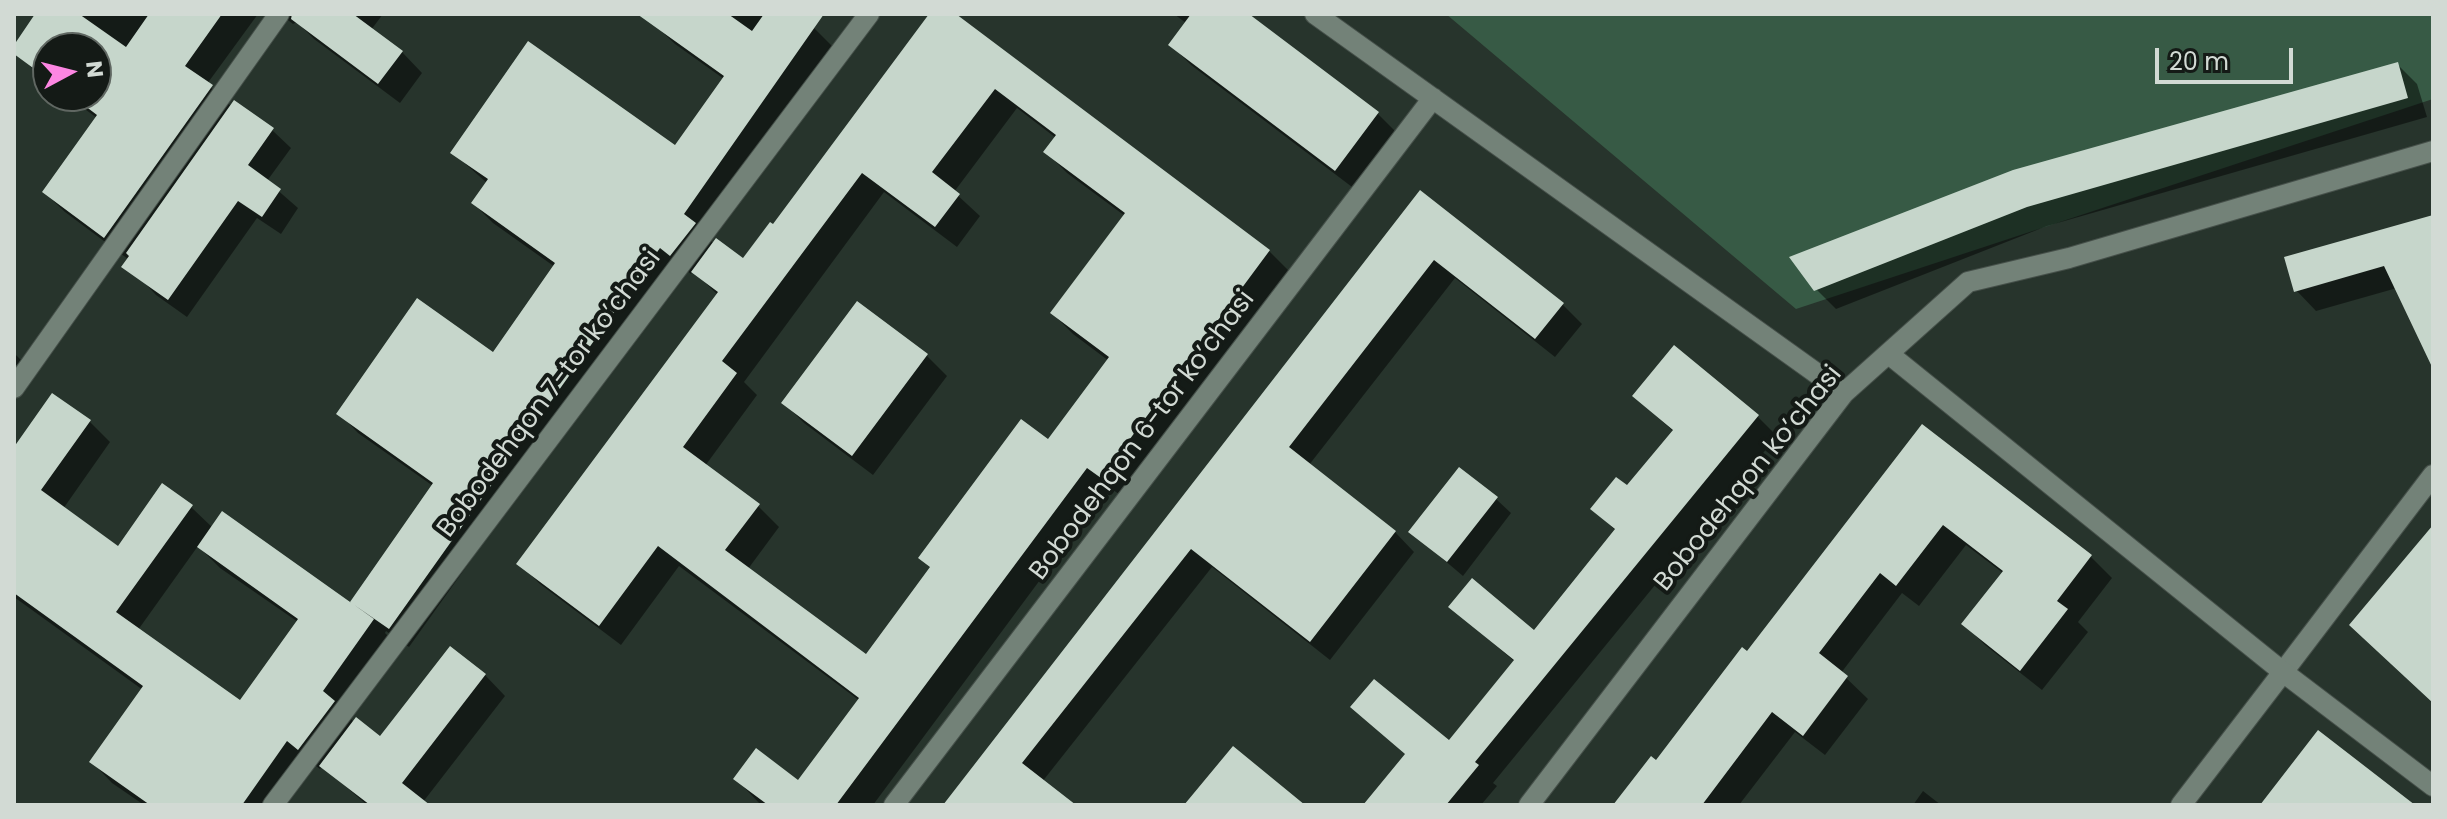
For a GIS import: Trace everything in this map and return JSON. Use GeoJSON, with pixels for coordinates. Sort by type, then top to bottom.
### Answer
{"type":"FeatureCollection","features":[{"type":"Feature","properties":{"kind":"street"},"geometry":{"type":"LineString","coordinates":[[14,388],[279,14]]}},
{"type":"Feature","properties":{"kind":"street","name":"Bobodehqon 7-tor koʼchasi"},"geometry":{"type":"LineString","coordinates":[[273,805],[869,14]]}},
{"type":"Feature","properties":{"kind":"street"},"geometry":{"type":"LineString","coordinates":[[1315,14],[1844,393]]}},
{"type":"Feature","properties":{"kind":"street","name":"Bobodehqon 6-tor koʼchasi"},"geometry":{"type":"LineString","coordinates":[[894,805],[1433,98]]}},
{"type":"Feature","properties":{"kind":"street","name":"Bobodehqon koʼchasi"},"geometry":{"type":"LineString","coordinates":[[1529,805],[1844,393],[1968,282],[2069,258],[2433,151]]}},
{"type":"Feature","properties":{"kind":"street"},"geometry":{"type":"LineString","coordinates":[[1890,355],[2283,672],[2433,786]]}},
{"type":"Feature","properties":{"kind":"street"},"geometry":{"type":"LineString","coordinates":[[2181,805],[2433,475]]}},
{"type":"Feature","properties":{"kind":"green space"},"geometry":{"type":"Polygon","coordinates":[[[1446,14],[2433,14],[2433,99],[1796,309],[1446,14]]]}},
{"type":"Feature","properties":{"kind":"building"},"geometry":{"type":"Polygon","coordinates":[[[35,14],[79,14],[105,32],[32,32],[32,67],[14,54],[14,45],[35,14]]]}},
{"type":"Feature","properties":{"kind":"building"},"geometry":{"type":"Polygon","coordinates":[[[149,14],[222,14],[185,66],[213,85],[104,238],[42,192],[97,115],[93,112],[112,112],[112,37],[126,47],[149,14]]]}},
{"type":"Feature","properties":{"kind":"building"},"geometry":{"type":"Polygon","coordinates":[[[292,14],[353,14],[403,51],[378,84],[291,19],[292,14]]]}},
{"type":"Feature","properties":{"kind":"building"},"geometry":{"type":"Polygon","coordinates":[[[637,14],[728,14],[752,31],[764,14],[824,14],[684,214],[696,223],[670,256],[660,248],[389,629],[350,602],[433,483],[336,414],[417,298],[493,352],[555,263],[471,203],[488,179],[450,153],[528,41],[675,145],[724,76],[637,14]]]}},
{"type":"Feature","properties":{"kind":"building"},"geometry":{"type":"Polygon","coordinates":[[[929,14],[956,14],[1270,250],[1101,478],[1087,468],[836,805],[768,805],[733,779],[756,748],[798,780],[859,698],[658,546],[599,626],[516,564],[718,292],[691,272],[716,238],[743,258],[770,222],[773,224],[929,14]],[[995,89],[932,172],[960,194],[935,227],[862,173],[722,361],[737,373],[683,447],[760,504],[725,550],[866,654],[930,567],[918,558],[1021,419],[1048,439],[1109,357],[1050,313],[1125,213],[1043,152],[1056,135],[995,89]]]}},
{"type":"Feature","properties":{"kind":"building"},"geometry":{"type":"Polygon","coordinates":[[[1191,14],[1249,14],[1379,112],[1335,171],[1168,45],[1191,14]]]}},
{"type":"Feature","properties":{"kind":"building"},"geometry":{"type":"Polygon","coordinates":[[[2398,62],[2408,98],[2027,207],[1814,291],[1789,257],[2013,170],[2398,62]]]}},
{"type":"Feature","properties":{"kind":"building"},"geometry":{"type":"Polygon","coordinates":[[[234,100],[274,128],[248,165],[281,189],[262,217],[238,201],[168,300],[121,267],[129,256],[126,253],[234,100]]]}},
{"type":"Feature","properties":{"kind":"building"},"geometry":{"type":"Polygon","coordinates":[[[1420,190],[1564,303],[1535,339],[1434,260],[1289,447],[1396,531],[1310,642],[1191,549],[1022,763],[1076,805],[943,805],[1420,190]]]}},
{"type":"Feature","properties":{"kind":"building"},"geometry":{"type":"Polygon","coordinates":[[[2433,215],[2433,369],[2384,266],[2294,292],[2284,257],[2433,215]]]}},
{"type":"Feature","properties":{"kind":"building"},"geometry":{"type":"Polygon","coordinates":[[[857,301],[928,354],[852,456],[781,403],[857,301]]]}},
{"type":"Feature","properties":{"kind":"building"},"geometry":{"type":"Polygon","coordinates":[[[1674,345],[1759,415],[1475,762],[1479,765],[1446,805],[1363,805],[1405,754],[1350,707],[1374,679],[1449,740],[1514,660],[1448,607],[1472,578],[1534,630],[1615,529],[1590,509],[1616,477],[1627,485],[1673,430],[1632,396],[1674,345]]]}},
{"type":"Feature","properties":{"kind":"building"},"geometry":{"type":"Polygon","coordinates":[[[52,393],[91,420],[41,490],[118,546],[162,483],[193,505],[116,612],[240,700],[298,619],[197,547],[222,511],[374,619],[323,691],[335,701],[298,750],[287,741],[242,805],[150,805],[89,762],[143,686],[14,593],[14,447],[52,393]]]}},
{"type":"Feature","properties":{"kind":"building"},"geometry":{"type":"Polygon","coordinates":[[[1922,424],[2092,555],[2057,601],[2068,609],[2020,671],[1961,624],[2003,571],[1943,525],[1896,586],[1880,573],[1819,653],[1848,676],[1803,736],[1772,712],[1702,805],[1613,805],[1651,756],[1656,760],[1742,647],[1747,651],[1922,424]]]}},
{"type":"Feature","properties":{"kind":"building"},"geometry":{"type":"Polygon","coordinates":[[[1459,467],[1498,497],[1447,562],[1408,532],[1459,467]]]}},
{"type":"Feature","properties":{"kind":"building"},"geometry":{"type":"Polygon","coordinates":[[[2433,525],[2433,703],[2349,625],[2433,525]]]}},
{"type":"Feature","properties":{"kind":"building"},"geometry":{"type":"Polygon","coordinates":[[[450,646],[486,674],[402,783],[430,805],[370,805],[319,766],[356,717],[380,736],[450,646]]]}},
{"type":"Feature","properties":{"kind":"building"},"geometry":{"type":"Polygon","coordinates":[[[2318,730],[2415,805],[2260,805],[2318,730]]]}},
{"type":"Feature","properties":{"kind":"building"},"geometry":{"type":"Polygon","coordinates":[[[1233,746],[1305,805],[1184,805],[1233,746]]]}}]}
